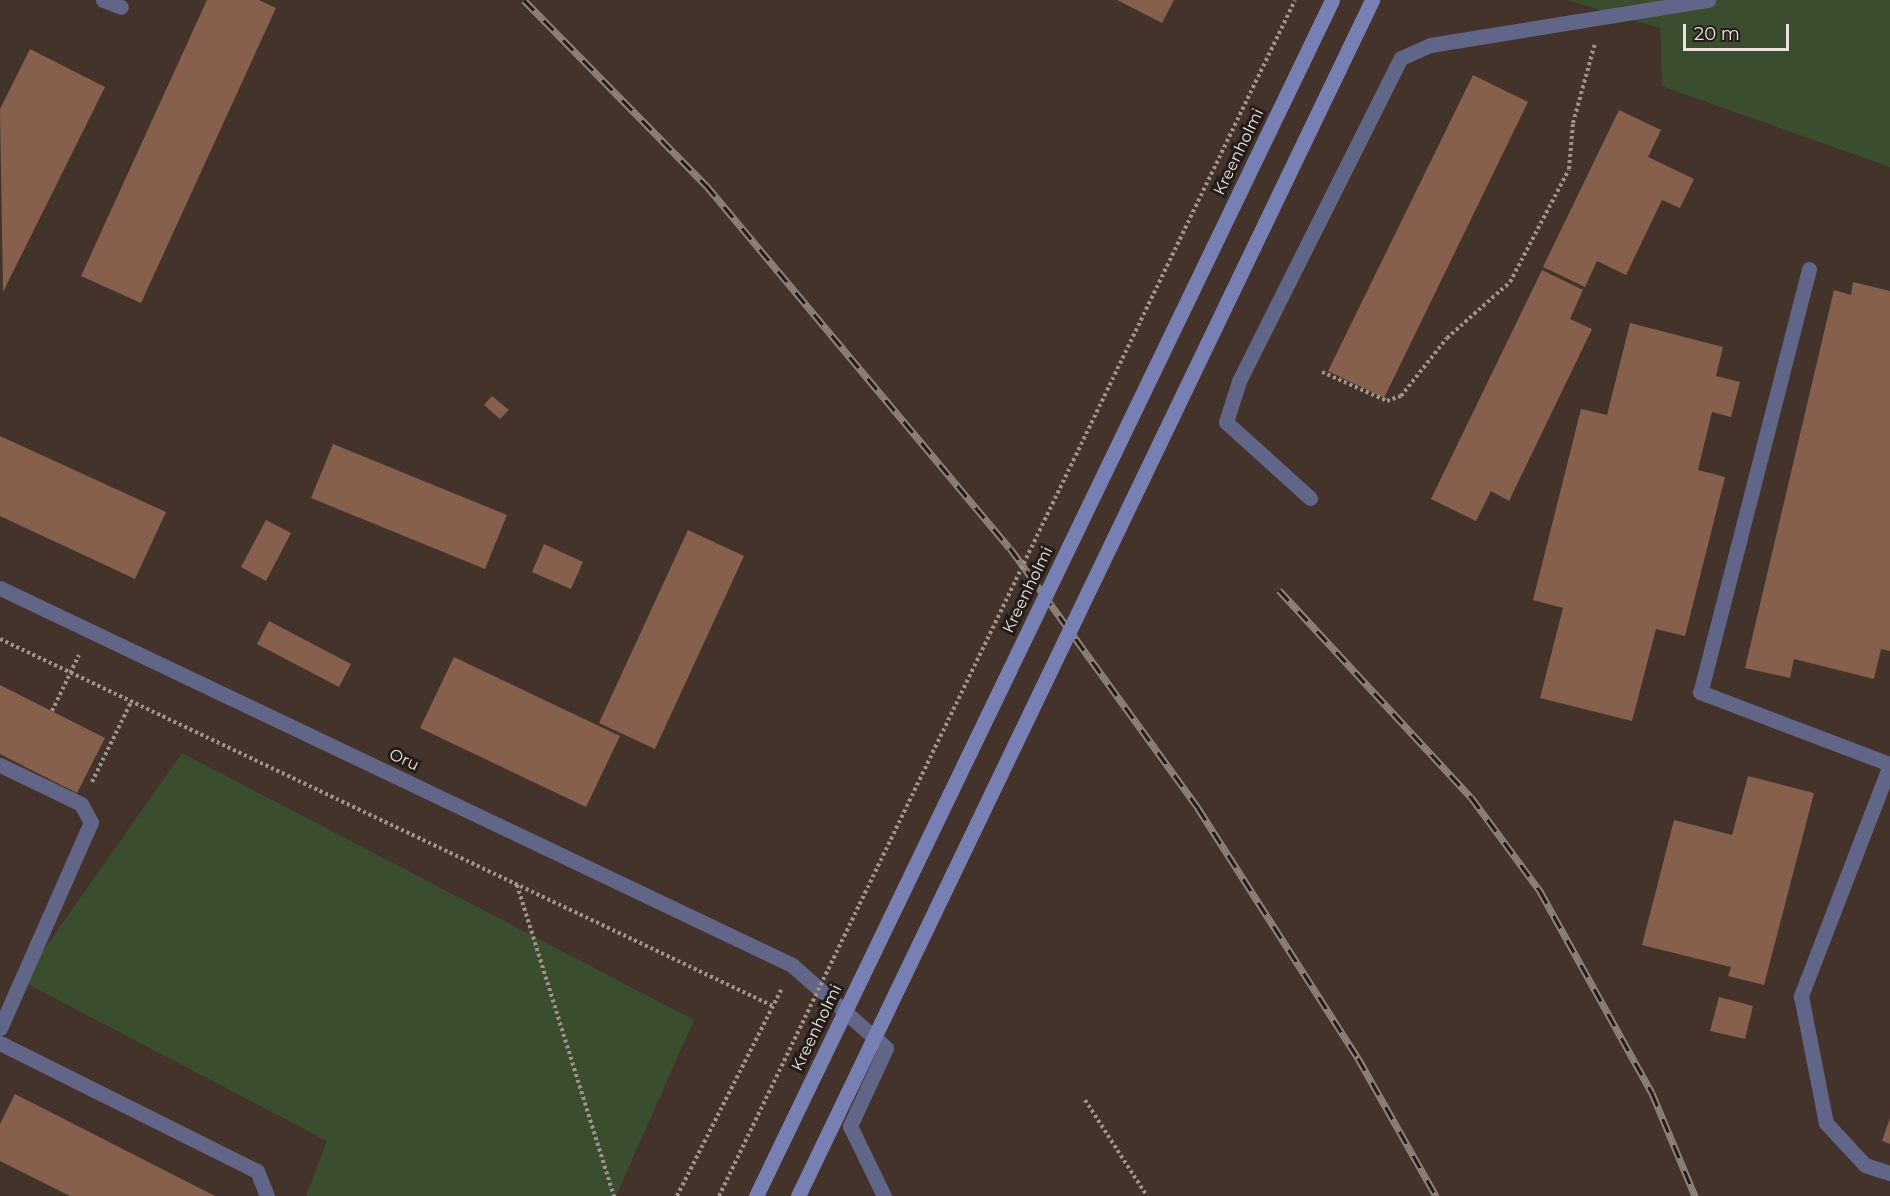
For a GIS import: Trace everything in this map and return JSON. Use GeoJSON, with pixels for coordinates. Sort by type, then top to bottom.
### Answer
{"type":"FeatureCollection","features":[{"type":"Feature","properties":{"kind":"main road","name":"Kreenholmi"},"geometry":{"type":"LineString","coordinates":[[756,1196],[1332,0]]}},
{"type":"Feature","properties":{"kind":"main road"},"geometry":{"type":"LineString","coordinates":[[798,1196],[1371,0]]}},
{"type":"Feature","properties":{"kind":"street"},"geometry":{"type":"LineString","coordinates":[[103,0],[121,7]]}},
{"type":"Feature","properties":{"kind":"street"},"geometry":{"type":"LineString","coordinates":[[1310,498],[1226,422],[1239,381],[1401,58],[1430,45],[1602,19],[1708,0]]}},
{"type":"Feature","properties":{"kind":"street"},"geometry":{"type":"LineString","coordinates":[[1809,269],[1700,692],[1890,764],[1801,996],[1826,1123],[1865,1165],[1890,1173]]}},
{"type":"Feature","properties":{"kind":"street","name":"Oru"},"geometry":{"type":"LineString","coordinates":[[0,588],[792,965],[886,1048],[850,1126],[884,1196]]}},
{"type":"Feature","properties":{"kind":"street"},"geometry":{"type":"LineString","coordinates":[[0,765],[81,804],[91,822],[0,1028]]}},
{"type":"Feature","properties":{"kind":"street"},"geometry":{"type":"LineString","coordinates":[[0,1043],[256,1171],[267,1196]]}},
{"type":"Feature","properties":{"kind":"path"},"geometry":{"type":"LineString","coordinates":[[719,1196],[1295,0]]}},
{"type":"Feature","properties":{"kind":"path"},"geometry":{"type":"LineString","coordinates":[[1322,372],[1387,401],[1401,396],[1447,338],[1510,282],[1569,169],[1573,123],[1602,19]]}},
{"type":"Feature","properties":{"kind":"path"},"geometry":{"type":"LineString","coordinates":[[52,711],[90,631]]}},
{"type":"Feature","properties":{"kind":"path"},"geometry":{"type":"LineString","coordinates":[[0,639],[773,1006]]}},
{"type":"Feature","properties":{"kind":"path"},"geometry":{"type":"LineString","coordinates":[[81,804],[131,702]]}},
{"type":"Feature","properties":{"kind":"path"},"geometry":{"type":"LineString","coordinates":[[517,885],[614,1196]]}},
{"type":"Feature","properties":{"kind":"path"},"geometry":{"type":"LineString","coordinates":[[677,1196],[792,965]]}},
{"type":"Feature","properties":{"kind":"path"},"geometry":{"type":"LineString","coordinates":[[1086,1100],[1147,1196]]}},
{"type":"Feature","properties":{"kind":"green space"},"geometry":{"type":"Polygon","coordinates":[[[1567,0],[1890,0],[1890,167],[1662,86],[1660,28],[1567,0]]]}},
{"type":"Feature","properties":{"kind":"green space"},"geometry":{"type":"Polygon","coordinates":[[[182,753],[694,1020],[616,1196],[306,1196],[327,1141],[22,981],[182,753]]]}},
{"type":"Feature","properties":{"kind":"building"},"geometry":{"type":"Polygon","coordinates":[[[207,0],[259,0],[276,8],[141,303],[81,276],[207,0]]]}},
{"type":"Feature","properties":{"kind":"building"},"geometry":{"type":"Polygon","coordinates":[[[1117,0],[1174,0],[1162,23],[1117,0]]]}},
{"type":"Feature","properties":{"kind":"building"},"geometry":{"type":"Polygon","coordinates":[[[30,49],[105,87],[3,292],[0,109],[30,49]]]}},
{"type":"Feature","properties":{"kind":"building"},"geometry":{"type":"Polygon","coordinates":[[[1473,75],[1528,102],[1384,398],[1328,371],[1473,75]]]}},
{"type":"Feature","properties":{"kind":"building"},"geometry":{"type":"Polygon","coordinates":[[[1619,110],[1661,130],[1648,157],[1694,179],[1680,208],[1662,200],[1626,275],[1597,261],[1585,287],[1543,267],[1619,110]]]}},
{"type":"Feature","properties":{"kind":"building"},"geometry":{"type":"Polygon","coordinates":[[[1542,270],[1583,290],[1570,319],[1592,329],[1509,501],[1491,491],[1476,521],[1431,499],[1542,270]]]}},
{"type":"Feature","properties":{"kind":"building"},"geometry":{"type":"Polygon","coordinates":[[[1853,282],[1890,291],[1890,651],[1881,649],[1874,679],[1794,659],[1790,678],[1745,668],[1834,290],[1851,295],[1853,282]]]}},
{"type":"Feature","properties":{"kind":"building"},"geometry":{"type":"Polygon","coordinates":[[[1630,323],[1723,347],[1716,376],[1740,382],[1731,417],[1712,412],[1698,470],[1725,477],[1685,636],[1656,629],[1632,721],[1540,698],[1563,608],[1533,600],[1581,409],[1607,415],[1630,323]]]}},
{"type":"Feature","properties":{"kind":"building"},"geometry":{"type":"Polygon","coordinates":[[[492,396],[509,410],[500,419],[484,405],[492,396]]]}},
{"type":"Feature","properties":{"kind":"building"},"geometry":{"type":"Polygon","coordinates":[[[0,436],[166,512],[135,579],[0,516],[0,436]]]}},
{"type":"Feature","properties":{"kind":"building"},"geometry":{"type":"Polygon","coordinates":[[[333,444],[507,515],[485,569],[311,498],[333,444]]]}},
{"type":"Feature","properties":{"kind":"building"},"geometry":{"type":"Polygon","coordinates":[[[266,520],[291,533],[266,581],[241,567],[266,520]]]}},
{"type":"Feature","properties":{"kind":"building"},"geometry":{"type":"Polygon","coordinates":[[[688,530],[744,556],[655,749],[599,723],[688,530]]]}},
{"type":"Feature","properties":{"kind":"building"},"geometry":{"type":"Polygon","coordinates":[[[544,544],[583,562],[571,589],[532,572],[544,544]]]}},
{"type":"Feature","properties":{"kind":"building"},"geometry":{"type":"Polygon","coordinates":[[[269,621],[351,664],[339,687],[257,644],[269,621]]]}},
{"type":"Feature","properties":{"kind":"building"},"geometry":{"type":"Polygon","coordinates":[[[454,657],[620,736],[586,807],[420,728],[454,657]]]}},
{"type":"Feature","properties":{"kind":"building"},"geometry":{"type":"Polygon","coordinates":[[[0,685],[105,738],[77,793],[0,754],[0,685]]]}},
{"type":"Feature","properties":{"kind":"building"},"geometry":{"type":"Polygon","coordinates":[[[1748,776],[1814,793],[1764,985],[1728,976],[1731,967],[1642,945],[1674,820],[1732,835],[1748,776]]]}},
{"type":"Feature","properties":{"kind":"building"},"geometry":{"type":"Polygon","coordinates":[[[1719,997],[1753,1006],[1745,1039],[1710,1031],[1719,997]]]}},
{"type":"Feature","properties":{"kind":"building"},"geometry":{"type":"Polygon","coordinates":[[[15,1094],[215,1196],[70,1196],[0,1161],[0,1124],[15,1094]]]}},
{"type":"Feature","properties":{"kind":"building"},"geometry":{"type":"Polygon","coordinates":[[[1890,1118],[1890,1144],[1882,1141],[1890,1118]]]}},
{"type":"Feature","properties":{"kind":"railway"},"geometry":{"type":"LineString","coordinates":[[524,0],[706,185],[1010,548],[1198,808],[1358,1058],[1436,1196]]}},
{"type":"Feature","properties":{"kind":"railway"},"geometry":{"type":"LineString","coordinates":[[1279,590],[1471,797],[1540,891],[1652,1093],[1695,1196]]}}]}
